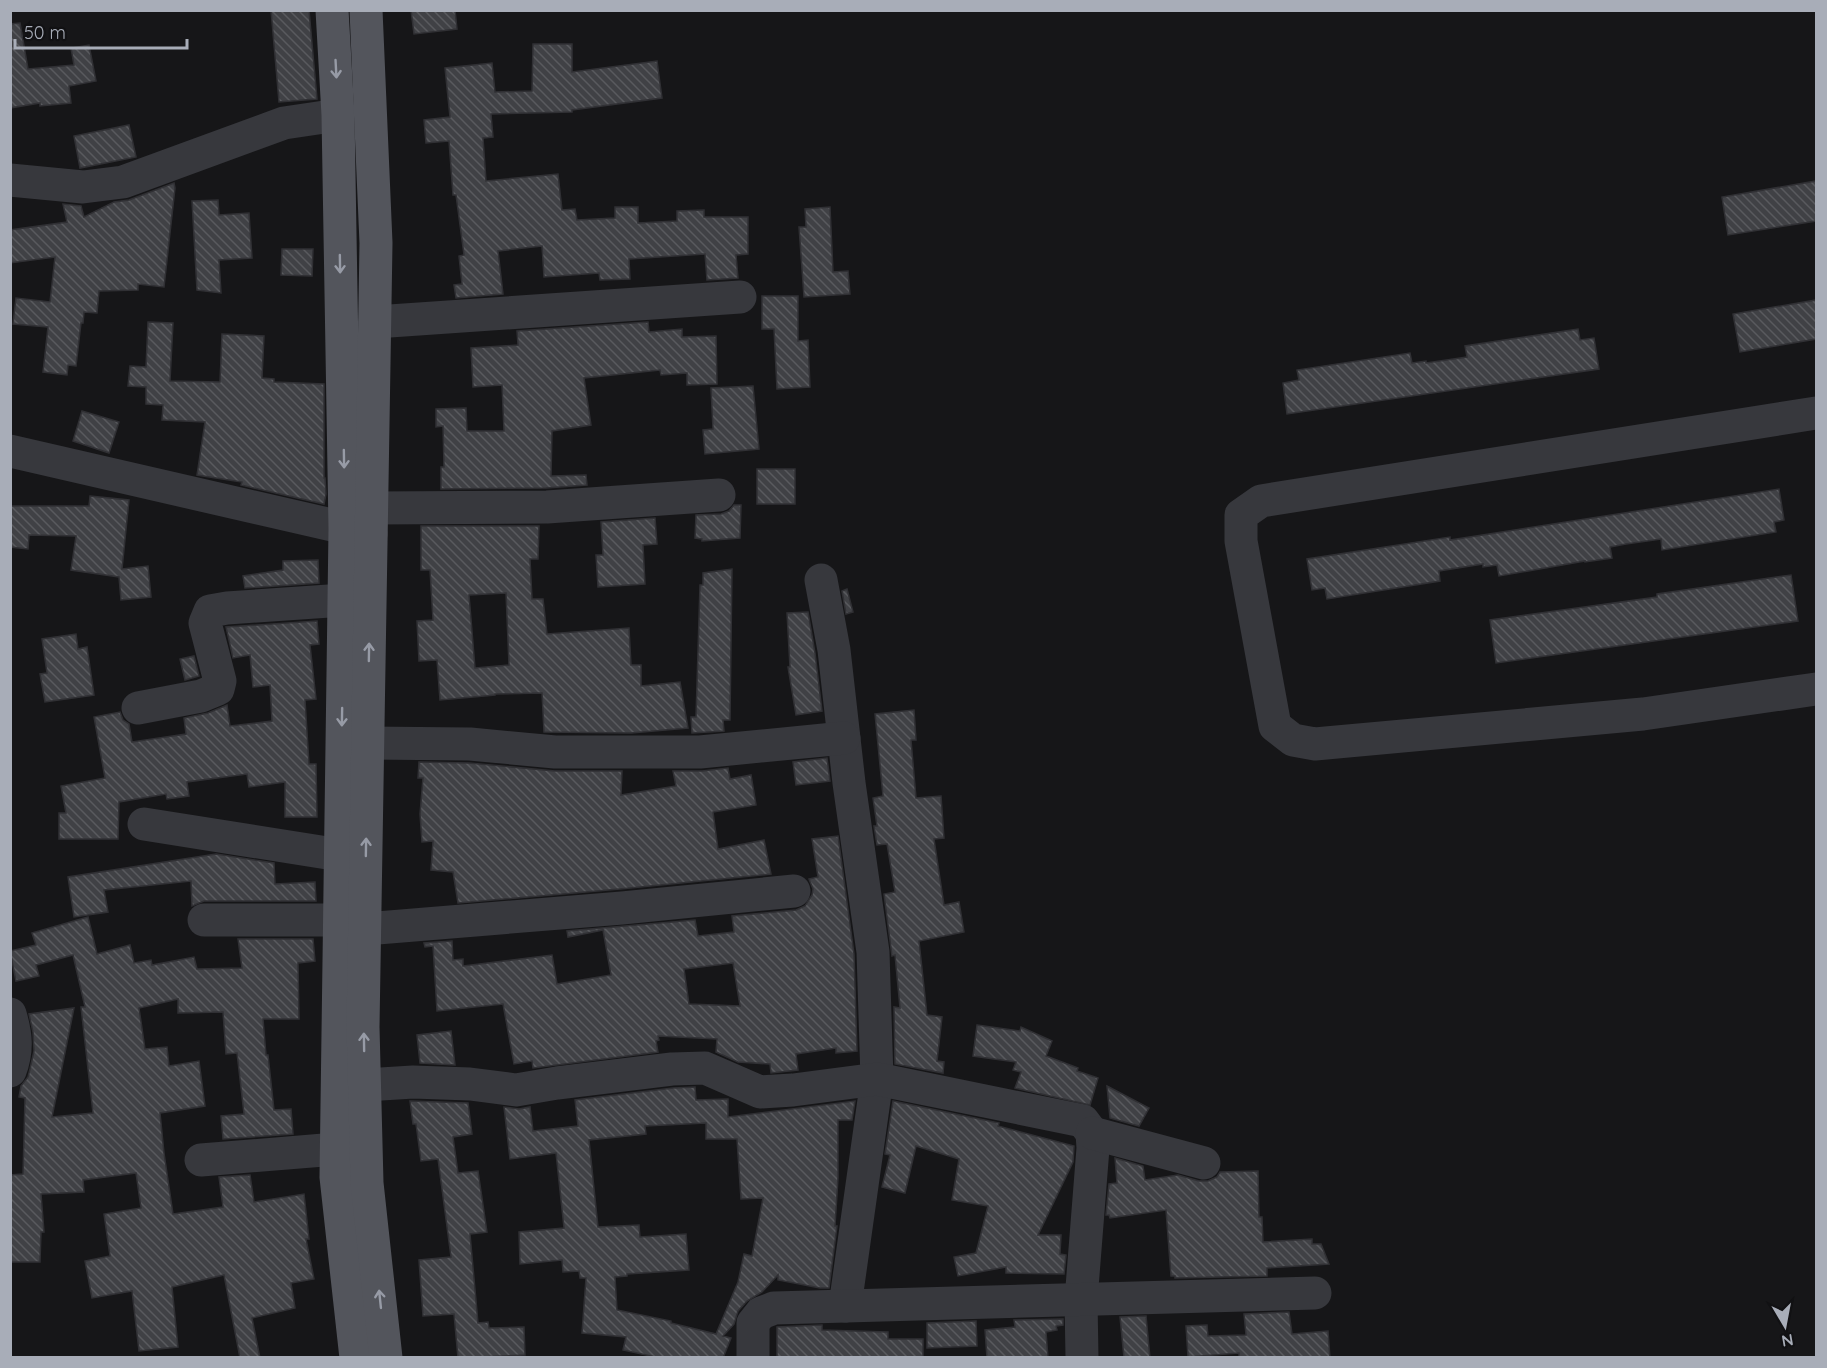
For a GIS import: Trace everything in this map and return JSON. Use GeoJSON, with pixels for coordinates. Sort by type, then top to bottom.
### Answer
{"type":"FeatureCollection","features":[{"type":"Feature","properties":{"kind":"main road"},"geometry":{"type":"LineString","coordinates":[[332,10],[363,524],[368,743],[336,1149],[336,1177],[356,1358]]}},
{"type":"Feature","properties":{"kind":"main road"},"geometry":{"type":"LineString","coordinates":[[366,10],[376,243],[375,322],[363,524],[344,600],[340,855],[352,925],[363,1027],[367,1183],[386,1358]]}},
{"type":"Feature","properties":{"kind":"street"},"geometry":{"type":"LineString","coordinates":[[10,180],[83,187],[123,182],[284,123],[338,115]]}},
{"type":"Feature","properties":{"kind":"street"},"geometry":{"type":"LineString","coordinates":[[375,322],[740,297]]}},
{"type":"Feature","properties":{"kind":"street"},"geometry":{"type":"LineString","coordinates":[[1816,413],[1261,501],[1241,515],[1241,541],[1275,726],[1293,740],[1315,744],[1644,714],[1816,689]]}},
{"type":"Feature","properties":{"kind":"street"},"geometry":{"type":"LineString","coordinates":[[10,451],[363,524],[547,507],[719,495]]}},
{"type":"Feature","properties":{"kind":"street"},"geometry":{"type":"LineString","coordinates":[[821,580],[834,650],[849,783],[873,952],[877,1079],[845,1306]]}},
{"type":"Feature","properties":{"kind":"street"},"geometry":{"type":"LineString","coordinates":[[138,708],[201,696],[218,689],[220,681],[205,623],[210,611],[344,600]]}},
{"type":"Feature","properties":{"kind":"street"},"geometry":{"type":"LineString","coordinates":[[368,743],[470,744],[555,752],[700,752],[844,738]]}},
{"type":"Feature","properties":{"kind":"street"},"geometry":{"type":"LineString","coordinates":[[144,824],[340,855]]}},
{"type":"Feature","properties":{"kind":"street"},"geometry":{"type":"LineString","coordinates":[[204,920],[352,925],[622,908],[794,891]]}},
{"type":"Feature","properties":{"kind":"street"},"geometry":{"type":"LineString","coordinates":[[10,1071],[15,1058],[12,1030]]}},
{"type":"Feature","properties":{"kind":"street"},"geometry":{"type":"LineString","coordinates":[[365,1085],[413,1082],[470,1084],[516,1090],[672,1069],[705,1068],[760,1092],[877,1079],[1083,1121],[1092,1133],[1092,1148],[1081,1300],[1082,1358]]}},
{"type":"Feature","properties":{"kind":"street"},"geometry":{"type":"LineString","coordinates":[[1092,1133],[1204,1163]]}},
{"type":"Feature","properties":{"kind":"street"},"geometry":{"type":"LineString","coordinates":[[201,1160],[336,1149]]}},
{"type":"Feature","properties":{"kind":"street"},"geometry":{"type":"LineString","coordinates":[[753,1358],[753,1323],[762,1313],[774,1308],[1315,1293]]}},
{"type":"Feature","properties":{"kind":"building"},"geometry":{"type":"Polygon","coordinates":[[[271,10],[309,10],[317,99],[279,102],[271,10]]]}},
{"type":"Feature","properties":{"kind":"building"},"geometry":{"type":"Polygon","coordinates":[[[411,10],[455,10],[457,29],[414,34],[411,10]]]}},
{"type":"Feature","properties":{"kind":"building"},"geometry":{"type":"Polygon","coordinates":[[[20,23],[28,69],[74,65],[71,48],[89,45],[96,81],[69,86],[71,103],[40,106],[40,103],[10,108],[10,24],[20,23]]]}},
{"type":"Feature","properties":{"kind":"building"},"geometry":{"type":"Polygon","coordinates":[[[533,44],[572,44],[572,72],[657,61],[662,98],[572,110],[572,112],[491,114],[493,137],[483,138],[486,181],[558,174],[562,210],[575,209],[577,220],[615,218],[615,207],[638,207],[638,223],[677,221],[677,211],[704,210],[704,217],[748,217],[748,254],[736,255],[738,278],[707,280],[705,254],[629,259],[630,279],[600,280],[599,273],[544,277],[542,246],[498,251],[503,294],[456,298],[454,285],[462,284],[459,256],[464,255],[456,195],[453,195],[449,141],[426,143],[424,120],[450,117],[445,68],[492,63],[495,92],[532,91],[533,44]]]}},
{"type":"Feature","properties":{"kind":"building"},"geometry":{"type":"Polygon","coordinates":[[[129,125],[136,157],[80,168],[74,136],[129,125]]]}},
{"type":"Feature","properties":{"kind":"building"},"geometry":{"type":"Polygon","coordinates":[[[1816,181],[1816,221],[1728,235],[1722,197],[1816,181]]]}},
{"type":"Feature","properties":{"kind":"building"},"geometry":{"type":"Polygon","coordinates":[[[174,183],[164,287],[138,284],[138,290],[99,291],[97,313],[84,312],[76,366],[68,365],[67,375],[43,372],[48,327],[13,324],[16,298],[50,302],[55,257],[10,263],[10,230],[67,222],[63,204],[81,206],[84,217],[114,202],[129,200],[174,183]]]}},
{"type":"Feature","properties":{"kind":"building"},"geometry":{"type":"Polygon","coordinates":[[[218,200],[219,215],[249,213],[252,258],[219,260],[221,293],[197,290],[192,201],[218,200]]]}},
{"type":"Feature","properties":{"kind":"building"},"geometry":{"type":"Polygon","coordinates":[[[830,207],[833,272],[848,271],[850,294],[804,297],[799,227],[806,227],[805,209],[830,207]]]}},
{"type":"Feature","properties":{"kind":"building"},"geometry":{"type":"Polygon","coordinates":[[[282,249],[313,249],[312,276],[281,275],[282,249]]]}},
{"type":"Feature","properties":{"kind":"building"},"geometry":{"type":"Polygon","coordinates":[[[762,296],[798,296],[798,341],[808,340],[810,387],[777,389],[774,329],[762,329],[762,296]]]}},
{"type":"Feature","properties":{"kind":"building"},"geometry":{"type":"Polygon","coordinates":[[[1816,300],[1816,339],[1740,352],[1733,314],[1816,300]]]}},
{"type":"Feature","properties":{"kind":"building"},"geometry":{"type":"Polygon","coordinates":[[[148,322],[173,323],[170,381],[220,382],[222,334],[264,336],[262,378],[274,379],[274,382],[324,384],[326,494],[324,504],[241,485],[242,482],[197,475],[205,422],[162,420],[163,405],[146,404],[146,387],[128,386],[130,366],[146,367],[148,322]]]}},
{"type":"Feature","properties":{"kind":"building"},"geometry":{"type":"Polygon","coordinates":[[[648,322],[649,332],[682,329],[682,337],[716,336],[717,384],[687,385],[687,373],[661,375],[660,370],[584,378],[591,425],[552,431],[551,476],[586,475],[587,485],[546,488],[441,489],[441,467],[444,467],[443,426],[436,427],[436,409],[466,408],[467,431],[504,431],[502,385],[473,387],[471,348],[518,345],[517,331],[648,322]]]}},
{"type":"Feature","properties":{"kind":"building"},"geometry":{"type":"Polygon","coordinates":[[[1578,329],[1580,340],[1594,338],[1599,369],[1287,414],[1283,383],[1299,380],[1297,370],[1410,353],[1412,363],[1426,361],[1426,363],[1467,357],[1465,346],[1578,329]]]}},
{"type":"Feature","properties":{"kind":"building"},"geometry":{"type":"Polygon","coordinates":[[[753,386],[759,449],[705,454],[703,430],[713,429],[711,388],[753,386]]]}},
{"type":"Feature","properties":{"kind":"building"},"geometry":{"type":"Polygon","coordinates":[[[82,411],[119,422],[109,453],[73,441],[82,411]]]}},
{"type":"Feature","properties":{"kind":"building"},"geometry":{"type":"Polygon","coordinates":[[[757,469],[795,469],[795,504],[757,504],[757,469]]]}},
{"type":"Feature","properties":{"kind":"building"},"geometry":{"type":"Polygon","coordinates":[[[1779,489],[1784,520],[1774,522],[1776,532],[1662,550],[1661,539],[1626,544],[1610,547],[1612,558],[1499,576],[1497,565],[1483,567],[1483,564],[1439,571],[1440,581],[1327,599],[1325,588],[1312,590],[1307,559],[1450,537],[1450,540],[1779,489]]]}},
{"type":"Feature","properties":{"kind":"building"},"geometry":{"type":"Polygon","coordinates":[[[90,496],[129,500],[122,569],[148,566],[151,597],[121,600],[119,577],[71,570],[76,536],[29,535],[28,549],[10,547],[10,506],[89,506],[90,496]]]}},
{"type":"Feature","properties":{"kind":"building"},"geometry":{"type":"Polygon","coordinates":[[[734,505],[741,505],[740,538],[702,541],[702,539],[695,538],[696,515],[721,514],[729,511],[734,505]]]}},
{"type":"Feature","properties":{"kind":"building"},"geometry":{"type":"Polygon","coordinates":[[[655,518],[657,544],[643,545],[645,584],[598,587],[596,555],[603,555],[601,522],[655,518]]]}},
{"type":"Feature","properties":{"kind":"building"},"geometry":{"type":"Polygon","coordinates":[[[421,526],[539,526],[538,559],[530,559],[532,599],[543,599],[547,634],[629,628],[631,665],[641,665],[641,686],[680,682],[688,728],[631,733],[544,732],[542,693],[495,694],[440,700],[437,660],[419,661],[417,621],[433,620],[430,570],[421,570],[421,526]],[[506,593],[469,595],[475,668],[509,665],[506,593]]]}},
{"type":"Feature","properties":{"kind":"building"},"geometry":{"type":"Polygon","coordinates":[[[318,560],[319,583],[245,588],[243,576],[283,570],[283,561],[318,560]]]}},
{"type":"Feature","properties":{"kind":"building"},"geometry":{"type":"Polygon","coordinates":[[[732,569],[730,720],[723,720],[724,731],[692,733],[691,717],[696,717],[700,585],[703,585],[703,573],[732,569]]]}},
{"type":"Feature","properties":{"kind":"building"},"geometry":{"type":"Polygon","coordinates":[[[1791,575],[1798,621],[1496,663],[1490,620],[1657,597],[1657,594],[1791,575]]]}},
{"type":"Feature","properties":{"kind":"building"},"geometry":{"type":"Polygon","coordinates":[[[847,589],[853,612],[846,614],[842,591],[847,589]]]}},
{"type":"Feature","properties":{"kind":"building"},"geometry":{"type":"Polygon","coordinates":[[[808,612],[822,711],[796,715],[788,667],[790,667],[787,613],[808,612]]]}},
{"type":"Feature","properties":{"kind":"building"},"geometry":{"type":"Polygon","coordinates":[[[317,621],[319,644],[310,645],[316,699],[305,700],[309,764],[316,764],[317,817],[285,817],[285,782],[249,787],[247,774],[187,782],[189,796],[167,799],[166,794],[119,802],[118,839],[59,839],[59,813],[66,813],[61,786],[105,778],[94,717],[120,712],[123,720],[129,724],[132,742],[186,734],[184,718],[208,713],[227,705],[230,726],[272,721],[270,685],[253,687],[250,655],[233,658],[226,627],[317,621]]]}},
{"type":"Feature","properties":{"kind":"building"},"geometry":{"type":"Polygon","coordinates":[[[76,634],[78,649],[87,647],[94,695],[45,702],[40,674],[47,673],[42,639],[76,634]]]}},
{"type":"Feature","properties":{"kind":"building"},"geometry":{"type":"Polygon","coordinates":[[[194,656],[199,676],[185,680],[180,659],[194,656]]]}},
{"type":"Feature","properties":{"kind":"building"},"geometry":{"type":"Polygon","coordinates":[[[914,710],[916,740],[911,740],[916,798],[941,796],[944,838],[934,839],[944,905],[959,902],[964,932],[919,941],[927,1015],[942,1017],[937,1061],[944,1062],[943,1073],[895,1064],[894,1007],[900,1008],[895,955],[892,956],[884,894],[895,892],[887,844],[877,845],[874,826],[877,826],[873,798],[883,796],[875,714],[914,710]]]}},
{"type":"Feature","properties":{"kind":"building"},"geometry":{"type":"Polygon","coordinates":[[[827,758],[830,781],[796,785],[793,762],[827,758]]]}},
{"type":"Feature","properties":{"kind":"building"},"geometry":{"type":"Polygon","coordinates":[[[419,762],[469,763],[555,771],[622,771],[621,795],[676,786],[673,771],[728,768],[730,779],[751,775],[756,805],[713,812],[718,849],[764,840],[771,874],[458,903],[453,872],[431,870],[433,841],[422,842],[420,814],[423,778],[418,778],[419,762]]]}},
{"type":"Feature","properties":{"kind":"building"},"geometry":{"type":"Polygon","coordinates":[[[838,836],[854,954],[857,1051],[836,1053],[836,1048],[796,1054],[798,1070],[771,1073],[770,1064],[738,1062],[716,1052],[717,1039],[658,1036],[659,1040],[656,1041],[658,1052],[533,1068],[532,1061],[514,1064],[503,1004],[437,1011],[433,946],[425,947],[424,943],[452,941],[453,960],[463,959],[463,966],[552,955],[557,984],[611,975],[603,930],[568,937],[567,931],[695,920],[698,936],[734,932],[732,916],[796,910],[805,906],[812,895],[813,889],[809,879],[818,877],[812,839],[838,836]],[[733,963],[684,969],[689,1004],[740,1006],[733,963]]]}},
{"type":"Feature","properties":{"kind":"building"},"geometry":{"type":"Polygon","coordinates":[[[216,854],[274,863],[275,884],[315,882],[316,901],[204,901],[192,906],[191,881],[104,890],[108,912],[74,917],[68,877],[216,854]]]}},
{"type":"Feature","properties":{"kind":"building"},"geometry":{"type":"Polygon","coordinates":[[[88,917],[97,954],[130,945],[134,963],[151,960],[152,965],[194,957],[197,969],[242,968],[238,939],[313,939],[315,961],[298,963],[299,1019],[263,1019],[274,1110],[291,1109],[293,1134],[223,1139],[221,1116],[244,1114],[237,1053],[226,1054],[223,1012],[178,1013],[178,999],[139,1008],[145,1049],[167,1047],[169,1066],[199,1061],[205,1106],[160,1113],[173,1214],[223,1207],[219,1177],[250,1175],[254,1202],[304,1194],[309,1239],[306,1239],[314,1279],[291,1283],[295,1308],[252,1318],[260,1358],[240,1358],[224,1275],[172,1287],[178,1347],[139,1351],[132,1291],[92,1298],[85,1261],[110,1256],[104,1214],[141,1208],[136,1173],[83,1180],[84,1192],[41,1194],[44,1232],[41,1232],[40,1262],[10,1262],[10,1175],[23,1174],[25,1098],[19,1097],[21,1086],[28,1077],[34,1051],[29,1014],[74,1008],[52,1117],[93,1113],[81,1007],[85,1007],[73,955],[36,965],[39,976],[16,981],[10,951],[36,945],[32,933],[88,917]]]}},
{"type":"Feature","properties":{"kind":"building"},"geometry":{"type":"Polygon","coordinates":[[[977,1025],[1020,1031],[1021,1027],[1052,1041],[1046,1056],[1098,1078],[1090,1105],[1015,1088],[1021,1072],[1013,1070],[1016,1062],[973,1056],[977,1025]]]}},
{"type":"Feature","properties":{"kind":"building"},"geometry":{"type":"Polygon","coordinates":[[[451,1031],[455,1065],[420,1063],[417,1035],[451,1031]]]}},
{"type":"Feature","properties":{"kind":"building"},"geometry":{"type":"Polygon","coordinates":[[[1107,1086],[1149,1108],[1139,1126],[1110,1118],[1107,1086]]]}},
{"type":"Feature","properties":{"kind":"building"},"geometry":{"type":"Polygon","coordinates":[[[695,1087],[696,1100],[728,1099],[728,1117],[855,1101],[852,1120],[838,1120],[835,1226],[837,1226],[829,1288],[778,1280],[778,1275],[762,1292],[747,1301],[738,1311],[734,1324],[723,1336],[731,1338],[723,1358],[660,1358],[623,1350],[626,1337],[582,1333],[586,1278],[580,1278],[579,1271],[563,1272],[562,1260],[520,1264],[519,1232],[564,1228],[556,1153],[510,1159],[504,1107],[519,1109],[530,1107],[533,1131],[578,1126],[575,1100],[695,1087]],[[706,1123],[645,1126],[646,1134],[589,1140],[598,1227],[639,1225],[640,1237],[686,1234],[689,1270],[627,1274],[627,1276],[615,1277],[617,1310],[671,1321],[671,1323],[716,1334],[738,1282],[744,1254],[752,1256],[763,1198],[741,1199],[737,1139],[706,1139],[706,1123]]]}},
{"type":"Feature","properties":{"kind":"building"},"geometry":{"type":"Polygon","coordinates":[[[410,1101],[468,1103],[472,1134],[453,1137],[458,1173],[478,1171],[487,1232],[470,1234],[478,1323],[488,1322],[489,1328],[524,1327],[525,1355],[458,1358],[454,1314],[423,1316],[419,1260],[451,1257],[438,1159],[421,1161],[410,1101]]]}},
{"type":"Feature","properties":{"kind":"building"},"geometry":{"type":"Polygon","coordinates":[[[893,1101],[999,1123],[998,1126],[1074,1146],[1073,1162],[1038,1235],[1061,1235],[1060,1254],[1066,1255],[1064,1274],[1006,1273],[1006,1267],[958,1276],[954,1257],[976,1253],[988,1206],[952,1200],[959,1159],[916,1146],[905,1193],[882,1187],[890,1155],[885,1154],[893,1101]]]}},
{"type":"Feature","properties":{"kind":"building"},"geometry":{"type":"Polygon","coordinates":[[[1115,1158],[1143,1166],[1145,1180],[1178,1175],[1208,1181],[1217,1177],[1220,1172],[1258,1171],[1259,1217],[1262,1217],[1263,1242],[1312,1239],[1312,1244],[1321,1244],[1329,1264],[1267,1268],[1267,1276],[1175,1278],[1171,1276],[1166,1210],[1110,1218],[1106,1215],[1109,1184],[1117,1183],[1115,1158]]]}},
{"type":"Feature","properties":{"kind":"building"},"geometry":{"type":"Polygon","coordinates":[[[1289,1312],[1292,1334],[1328,1331],[1330,1358],[1239,1358],[1239,1353],[1188,1357],[1186,1326],[1207,1325],[1208,1336],[1246,1335],[1244,1314],[1289,1312]]]}},
{"type":"Feature","properties":{"kind":"building"},"geometry":{"type":"Polygon","coordinates":[[[1146,1316],[1150,1358],[1124,1358],[1120,1317],[1146,1316]]]}},
{"type":"Feature","properties":{"kind":"building"},"geometry":{"type":"Polygon","coordinates":[[[1063,1319],[1063,1325],[1056,1326],[1057,1330],[1046,1332],[1048,1358],[987,1358],[985,1330],[1015,1327],[1014,1320],[1063,1319]]]}},
{"type":"Feature","properties":{"kind":"building"},"geometry":{"type":"Polygon","coordinates":[[[976,1321],[977,1346],[927,1348],[927,1323],[976,1321]]]}},
{"type":"Feature","properties":{"kind":"building"},"geometry":{"type":"Polygon","coordinates":[[[822,1325],[822,1330],[888,1332],[888,1339],[923,1339],[923,1358],[777,1358],[777,1327],[822,1325]]]}}]}
